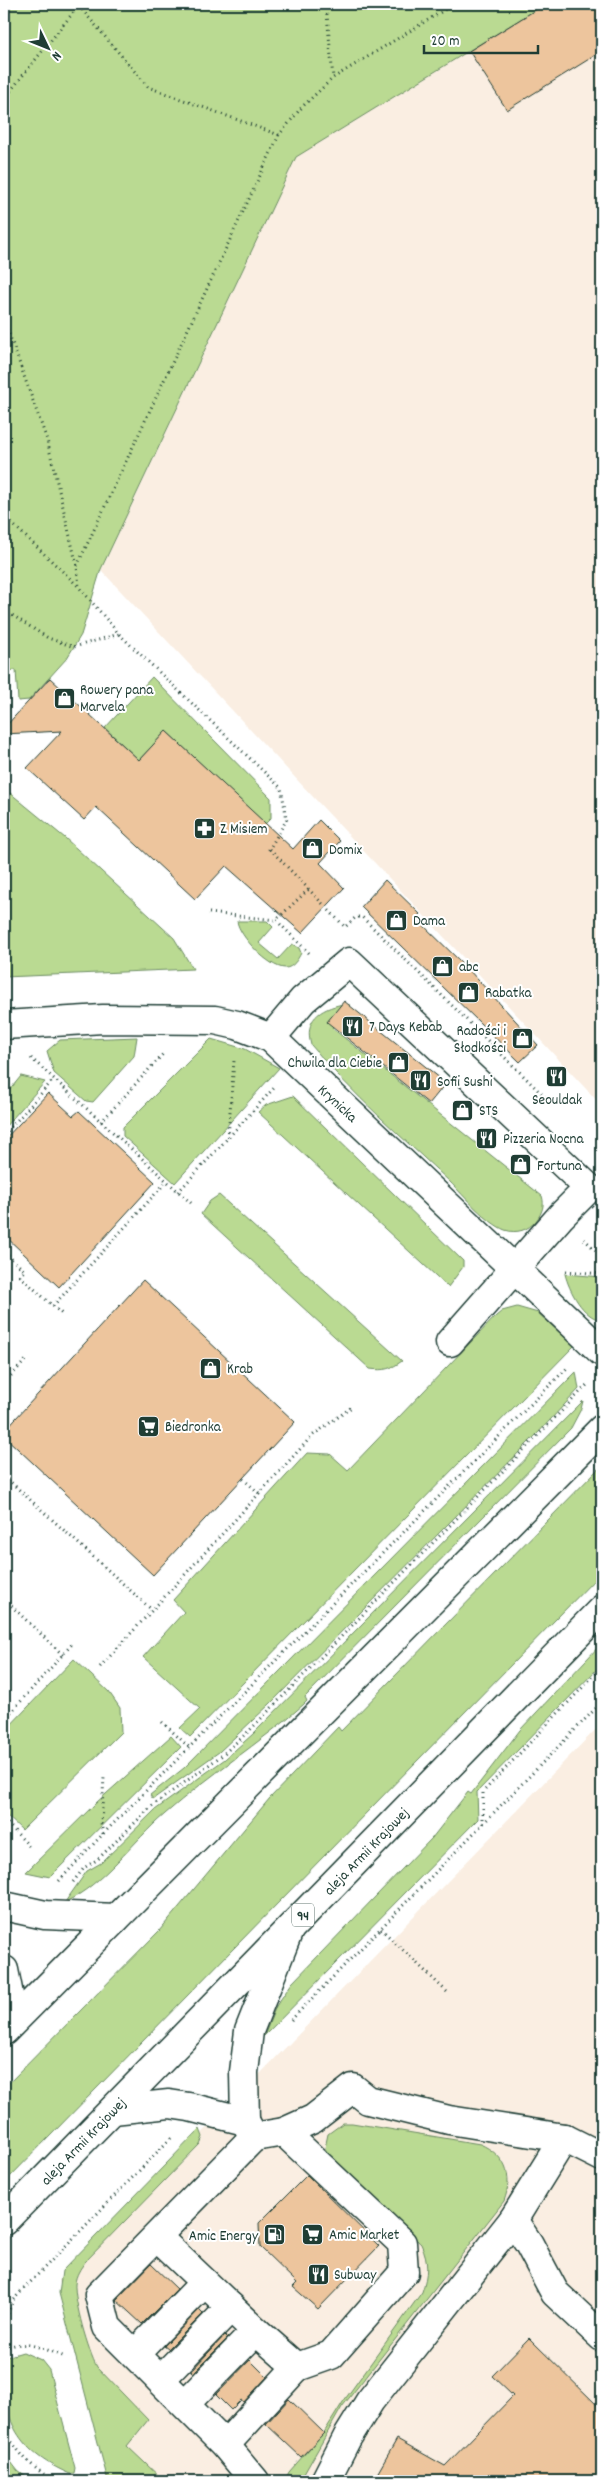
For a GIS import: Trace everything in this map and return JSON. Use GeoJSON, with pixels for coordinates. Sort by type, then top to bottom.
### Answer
{"type":"FeatureCollection","features":[{"type":"Feature","properties":{"kind":"main road"},"geometry":{"type":"LineString","coordinates":[[271,1038],[303,1000],[349,962],[589,1188],[560,1216],[516,1269],[450,1342]]}},
{"type":"Feature","properties":{"kind":"main road","name":"Krynicka"},"geometry":{"type":"LineString","coordinates":[[4,1026],[103,1019],[214,1020],[237,1025],[271,1038],[296,1064],[597,1347]]}},
{"type":"Feature","properties":{"kind":"main road"},"geometry":{"type":"LineString","coordinates":[[9,2026],[602,1429]]}},
{"type":"Feature","properties":{"kind":"main road","name":"aleja Armii Krajowej"},"geometry":{"type":"LineString","coordinates":[[4,2221],[602,1610]]}},
{"type":"Feature","properties":{"kind":"main road"},"geometry":{"type":"LineString","coordinates":[[16,1909],[116,1918]]}},
{"type":"Feature","properties":{"kind":"main road"},"geometry":{"type":"LineString","coordinates":[[255,2481],[226,2445],[107,2327],[99,2295],[157,2237],[249,2129],[244,2072],[249,2031],[289,1930]]}},
{"type":"Feature","properties":{"kind":"main road"},"geometry":{"type":"LineString","coordinates":[[4,1970],[9,2026]]}},
{"type":"Feature","properties":{"kind":"main road"},"geometry":{"type":"LineString","coordinates":[[112,2110],[169,2104],[189,2107],[249,2129],[284,2132],[313,2119],[353,2088],[368,2100],[449,2120],[564,2138],[602,2157]]}},
{"type":"Feature","properties":{"kind":"main road"},"geometry":{"type":"LineString","coordinates":[[226,2445],[297,2367],[331,2355],[404,2272],[402,2243],[284,2132]]}},
{"type":"Feature","properties":{"kind":"main road"},"geometry":{"type":"LineString","coordinates":[[325,2481],[347,2438],[370,2401],[513,2220],[564,2138]]}},
{"type":"Feature","properties":{"kind":"main road"},"geometry":{"type":"LineString","coordinates":[[513,2220],[529,2244],[555,2293],[602,2337]]}},
{"type":"Feature","properties":{"kind":"main road"},"geometry":{"type":"LineString","coordinates":[[157,2237],[204,2283],[297,2367]]}},
{"type":"Feature","properties":{"kind":"main road"},"geometry":{"type":"LineString","coordinates":[[135,2354],[204,2283]]}},
{"type":"Feature","properties":{"kind":"main road"},"geometry":{"type":"LineString","coordinates":[[160,2380],[230,2307]]}},
{"type":"Feature","properties":{"kind":"main road"},"geometry":{"type":"LineString","coordinates":[[185,2404],[256,2331]]}},
{"type":"Feature","properties":{"kind":"path"},"geometry":{"type":"LineString","coordinates":[[326,4],[333,78]]}},
{"type":"Feature","properties":{"kind":"path"},"geometry":{"type":"LineString","coordinates":[[76,566],[279,135],[302,107],[333,78],[454,4]]}},
{"type":"Feature","properties":{"kind":"path"},"geometry":{"type":"LineString","coordinates":[[4,99],[80,5],[148,87],[279,135]]}},
{"type":"Feature","properties":{"kind":"path"},"geometry":{"type":"LineString","coordinates":[[4,320],[47,440],[76,566],[79,587]]}},
{"type":"Feature","properties":{"kind":"path"},"geometry":{"type":"LineString","coordinates":[[4,516],[79,587],[119,634],[281,788],[287,819],[267,853]]}},
{"type":"Feature","properties":{"kind":"path"},"geometry":{"type":"LineString","coordinates":[[4,610],[48,638],[74,647],[119,634]]}},
{"type":"Feature","properties":{"kind":"path"},"geometry":{"type":"LineString","coordinates":[[276,920],[309,889]]}},
{"type":"Feature","properties":{"kind":"path"},"geometry":{"type":"LineString","coordinates":[[209,913],[276,920],[311,956]]}},
{"type":"Feature","properties":{"kind":"path"},"geometry":{"type":"LineString","coordinates":[[101,1122],[195,1020]]}},
{"type":"Feature","properties":{"kind":"path"},"geometry":{"type":"LineString","coordinates":[[228,1138],[237,1025]]}},
{"type":"Feature","properties":{"kind":"path"},"geometry":{"type":"LineString","coordinates":[[28,1056],[190,1203]]}},
{"type":"Feature","properties":{"kind":"path"},"geometry":{"type":"LineString","coordinates":[[178,1192],[296,1064]]}},
{"type":"Feature","properties":{"kind":"path"},"geometry":{"type":"LineString","coordinates":[[4,1135],[54,1079]]}},
{"type":"Feature","properties":{"kind":"path"},"geometry":{"type":"LineString","coordinates":[[53,1306],[167,1181]]}},
{"type":"Feature","properties":{"kind":"path"},"geometry":{"type":"LineString","coordinates":[[4,1252],[25,1271],[20,1276],[64,1316]]}},
{"type":"Feature","properties":{"kind":"path"},"geometry":{"type":"LineString","coordinates":[[16,1909],[103,1834],[597,1347]]}},
{"type":"Feature","properties":{"kind":"path"},"geometry":{"type":"LineString","coordinates":[[4,1383],[26,1360]]}},
{"type":"Feature","properties":{"kind":"path"},"geometry":{"type":"LineString","coordinates":[[72,1883],[84,1868],[98,1859],[152,1806],[221,1756],[249,1731],[590,1382]]}},
{"type":"Feature","properties":{"kind":"path"},"geometry":{"type":"LineString","coordinates":[[100,1667],[312,1436],[353,1406]]}},
{"type":"Feature","properties":{"kind":"path"},"geometry":{"type":"LineString","coordinates":[[4,1476],[152,1610]]}},
{"type":"Feature","properties":{"kind":"path"},"geometry":{"type":"LineString","coordinates":[[243,1479],[259,1493]]}},
{"type":"Feature","properties":{"kind":"path"},"geometry":{"type":"LineString","coordinates":[[4,1599],[64,1656]]}},
{"type":"Feature","properties":{"kind":"path"},"geometry":{"type":"LineString","coordinates":[[4,1720],[64,1656],[74,1642]]}},
{"type":"Feature","properties":{"kind":"path"},"geometry":{"type":"LineString","coordinates":[[483,1825],[482,1792],[602,1667]]}},
{"type":"Feature","properties":{"kind":"path"},"geometry":{"type":"LineString","coordinates":[[290,2021],[602,1702]]}},
{"type":"Feature","properties":{"kind":"path"},"geometry":{"type":"LineString","coordinates":[[162,1722],[190,1748]]}},
{"type":"Feature","properties":{"kind":"path"},"geometry":{"type":"LineString","coordinates":[[103,1834],[101,1824],[104,1778]]}},
{"type":"Feature","properties":{"kind":"path"},"geometry":{"type":"LineString","coordinates":[[4,1820],[31,1848]]}},
{"type":"Feature","properties":{"kind":"path"},"geometry":{"type":"LineString","coordinates":[[381,1929],[447,1992]]}},
{"type":"Feature","properties":{"kind":"path"},"geometry":{"type":"LineString","coordinates":[[4,2322],[13,2300],[173,2136]]}},
{"type":"Feature","properties":{"kind":"path"},"geometry":{"type":"LineString","coordinates":[[4,2349],[13,2343],[29,2345],[65,2357]]}},
{"type":"Feature","properties":{"kind":"path"},"geometry":{"type":"LineString","coordinates":[[4,2430],[26,2460],[44,2475],[56,2481]]}},
{"type":"Feature","properties":{"kind":"shaded area"},"geometry":{"type":"Polygon","coordinates":[[[545,4],[602,4],[602,1106],[101,570],[296,157],[545,4]]]}},
{"type":"Feature","properties":{"kind":"shaded area"},"geometry":{"type":"Polygon","coordinates":[[[602,1723],[602,2481],[110,2481],[59,2280],[602,1723]]]}},
{"type":"Feature","properties":{"kind":"green space"},"geometry":{"type":"Polygon","coordinates":[[[4,4],[545,4],[296,157],[101,569],[81,635],[67,658],[29,700],[18,701],[16,670],[4,671],[4,4]]]}},
{"type":"Feature","properties":{"kind":"green space"},"geometry":{"type":"Polygon","coordinates":[[[152,677],[271,798],[271,818],[265,824],[166,731],[139,760],[105,728],[152,677]]]}},
{"type":"Feature","properties":{"kind":"green space"},"geometry":{"type":"Polygon","coordinates":[[[4,788],[65,838],[174,938],[193,969],[4,977],[4,788]]]}},
{"type":"Feature","properties":{"kind":"green space"},"geometry":{"type":"Polygon","coordinates":[[[237,921],[267,921],[273,927],[259,943],[278,959],[292,944],[299,948],[301,953],[293,965],[288,968],[278,967],[256,950],[243,935],[237,921]]]}},
{"type":"Feature","properties":{"kind":"green space"},"geometry":{"type":"Polygon","coordinates":[[[343,1004],[350,1005],[332,1028],[542,1196],[542,1209],[533,1224],[526,1229],[514,1232],[498,1227],[491,1222],[361,1099],[311,1045],[310,1029],[315,1017],[327,1009],[343,1004]]]}},
{"type":"Feature","properties":{"kind":"green space"},"geometry":{"type":"Polygon","coordinates":[[[137,1037],[134,1056],[93,1102],[86,1101],[54,1073],[47,1051],[60,1040],[137,1037]]]}},
{"type":"Feature","properties":{"kind":"green space"},"geometry":{"type":"Polygon","coordinates":[[[211,1039],[245,1049],[279,1068],[175,1183],[123,1136],[123,1127],[211,1039]]]}},
{"type":"Feature","properties":{"kind":"green space"},"geometry":{"type":"Polygon","coordinates":[[[21,1076],[45,1082],[4,1128],[4,1097],[21,1076]]]}},
{"type":"Feature","properties":{"kind":"green space"},"geometry":{"type":"Polygon","coordinates":[[[293,1096],[463,1261],[463,1267],[448,1287],[258,1112],[266,1105],[293,1096]]]}},
{"type":"Feature","properties":{"kind":"green space"},"geometry":{"type":"Polygon","coordinates":[[[219,1195],[402,1361],[387,1369],[370,1369],[201,1214],[210,1201],[219,1195]]]}},
{"type":"Feature","properties":{"kind":"green space"},"geometry":{"type":"Polygon","coordinates":[[[565,1274],[602,1277],[602,1320],[595,1318],[583,1309],[573,1295],[565,1274]]]}},
{"type":"Feature","properties":{"kind":"green space"},"geometry":{"type":"Polygon","coordinates":[[[517,1307],[538,1313],[574,1346],[190,1737],[180,1728],[200,1709],[143,1657],[184,1612],[173,1600],[307,1453],[330,1454],[348,1470],[496,1316],[502,1311],[517,1307]]]}},
{"type":"Feature","properties":{"kind":"green space"},"geometry":{"type":"Polygon","coordinates":[[[576,1372],[579,1389],[537,1434],[270,1704],[219,1752],[153,1799],[150,1795],[184,1768],[576,1372]]]}},
{"type":"Feature","properties":{"kind":"green space"},"geometry":{"type":"Polygon","coordinates":[[[583,1401],[571,1428],[305,1697],[307,1701],[303,1705],[182,1800],[153,1825],[92,1885],[65,1902],[87,1871],[101,1863],[155,1810],[225,1759],[253,1734],[583,1401]]]}},
{"type":"Feature","properties":{"kind":"green space"},"geometry":{"type":"Polygon","coordinates":[[[602,1465],[602,1572],[4,2183],[4,2088],[159,1931],[270,1798],[338,1727],[341,1731],[602,1465]]]}},
{"type":"Feature","properties":{"kind":"green space"},"geometry":{"type":"Polygon","coordinates":[[[602,1643],[602,1664],[477,1792],[478,1819],[264,2036],[276,2006],[292,1983],[432,1838],[468,1792],[471,1794],[520,1730],[602,1643]]]}},
{"type":"Feature","properties":{"kind":"green space"},"geometry":{"type":"Polygon","coordinates":[[[74,1659],[109,1692],[120,1708],[121,1732],[22,1830],[4,1813],[4,1732],[74,1659]]]}},
{"type":"Feature","properties":{"kind":"green space"},"geometry":{"type":"Polygon","coordinates":[[[171,1736],[181,1747],[50,1877],[26,1872],[97,1802],[171,1736]]]}},
{"type":"Feature","properties":{"kind":"green space"},"geometry":{"type":"Polygon","coordinates":[[[343,2123],[480,2144],[496,2154],[505,2167],[508,2183],[507,2192],[504,2201],[342,2407],[300,2481],[290,2481],[287,2476],[289,2472],[325,2431],[343,2402],[422,2292],[426,2279],[426,2262],[421,2244],[329,2157],[325,2148],[328,2134],[343,2123]]]}},
{"type":"Feature","properties":{"kind":"green space"},"geometry":{"type":"Polygon","coordinates":[[[200,2129],[203,2137],[200,2144],[85,2262],[78,2272],[75,2283],[82,2326],[97,2367],[148,2420],[127,2446],[164,2481],[108,2481],[59,2293],[62,2271],[200,2129]]]}},
{"type":"Feature","properties":{"kind":"green space"},"geometry":{"type":"Polygon","coordinates":[[[23,2352],[41,2360],[49,2370],[75,2468],[74,2473],[70,2474],[51,2465],[36,2454],[15,2429],[9,2414],[6,2397],[6,2357],[23,2352]]]}},
{"type":"Feature","properties":{"kind":"green space"},"geometry":{"type":"Polygon","coordinates":[[[4,2453],[18,2471],[31,2481],[9,2481],[4,2475],[4,2453]]]}},
{"type":"Feature","properties":{"kind":"building"},"geometry":{"type":"Polygon","coordinates":[[[545,4],[602,4],[602,51],[507,110],[469,51],[545,4]]]}},
{"type":"Feature","properties":{"kind":"building"},"geometry":{"type":"Polygon","coordinates":[[[50,678],[139,760],[166,731],[293,849],[319,820],[340,841],[320,863],[344,888],[302,933],[226,866],[195,899],[96,807],[84,820],[27,768],[62,731],[4,734],[4,728],[50,678]]]}},
{"type":"Feature","properties":{"kind":"building"},"geometry":{"type":"Polygon","coordinates":[[[385,880],[420,914],[416,918],[467,968],[538,1045],[520,1062],[361,907],[385,880]]]}},
{"type":"Feature","properties":{"kind":"building"},"geometry":{"type":"Polygon","coordinates":[[[344,1001],[446,1083],[429,1104],[327,1022],[344,1001]]]}},
{"type":"Feature","properties":{"kind":"building"},"geometry":{"type":"Polygon","coordinates":[[[48,1093],[73,1116],[79,1111],[155,1182],[59,1287],[4,1235],[4,1140],[48,1093]]]}},
{"type":"Feature","properties":{"kind":"building","name":"Biedronka"},"geometry":{"type":"Polygon","coordinates":[[[143,1280],[295,1422],[153,1575],[4,1436],[4,1431],[143,1280]]]}},
{"type":"Feature","properties":{"kind":"building","name":"Amic Market"},"geometry":{"type":"Polygon","coordinates":[[[307,2175],[379,2246],[318,2309],[293,2287],[297,2283],[260,2247],[259,2223],[307,2175]]]}},
{"type":"Feature","properties":{"kind":"building"},"geometry":{"type":"Polygon","coordinates":[[[151,2264],[177,2289],[142,2324],[116,2300],[151,2264]]]}},
{"type":"Feature","properties":{"kind":"building"},"geometry":{"type":"Polygon","coordinates":[[[199,2310],[203,2314],[168,2349],[164,2346],[199,2310]]]}},
{"type":"Feature","properties":{"kind":"building"},"geometry":{"type":"Polygon","coordinates":[[[225,2335],[228,2338],[193,2373],[191,2371],[225,2335]]]}},
{"type":"Feature","properties":{"kind":"building"},"geometry":{"type":"Polygon","coordinates":[[[529,2338],[602,2410],[602,2481],[373,2481],[397,2439],[445,2466],[513,2396],[492,2376],[529,2338]]]}},
{"type":"Feature","properties":{"kind":"building"},"geometry":{"type":"Polygon","coordinates":[[[250,2360],[267,2377],[244,2402],[241,2400],[231,2410],[216,2395],[250,2360]]]}},
{"type":"Feature","properties":{"kind":"building"},"geometry":{"type":"Polygon","coordinates":[[[289,2399],[324,2433],[301,2457],[266,2424],[289,2399]]]}},
{"type":"Feature","properties":{"kind":"place","name":"Rowery pana Marvela"},"geometry":{"type":"Point","coordinates":[64,698]}},
{"type":"Feature","properties":{"kind":"place","name":"Z Misiem"},"geometry":{"type":"Point","coordinates":[204,828]}},
{"type":"Feature","properties":{"kind":"place","name":"Domix"},"geometry":{"type":"Point","coordinates":[313,849]}},
{"type":"Feature","properties":{"kind":"place","name":"Dama"},"geometry":{"type":"Point","coordinates":[397,920]}},
{"type":"Feature","properties":{"kind":"place","name":"abc"},"geometry":{"type":"Point","coordinates":[443,966]}},
{"type":"Feature","properties":{"kind":"place","name":"Rabatka"},"geometry":{"type":"Point","coordinates":[469,992]}},
{"type":"Feature","properties":{"kind":"place","name":"7 Days Kebab"},"geometry":{"type":"Point","coordinates":[353,1026]}},
{"type":"Feature","properties":{"kind":"place","name":"Radości i Słodkości"},"geometry":{"type":"Point","coordinates":[522,1039]}},
{"type":"Feature","properties":{"kind":"place","name":"Chwila dla Ciebie"},"geometry":{"type":"Point","coordinates":[398,1062]}},
{"type":"Feature","properties":{"kind":"place","name":"Seouldak"},"geometry":{"type":"Point","coordinates":[557,1076]}},
{"type":"Feature","properties":{"kind":"place","name":"Sofii Sushi"},"geometry":{"type":"Point","coordinates":[421,1081]}},
{"type":"Feature","properties":{"kind":"place","name":"STS"},"geometry":{"type":"Point","coordinates":[463,1110]}},
{"type":"Feature","properties":{"kind":"place","name":"Pizzeria Nocna"},"geometry":{"type":"Point","coordinates":[487,1138]}},
{"type":"Feature","properties":{"kind":"place","name":"Fortuna"},"geometry":{"type":"Point","coordinates":[521,1165]}},
{"type":"Feature","properties":{"kind":"place","name":"Krab"},"geometry":{"type":"Point","coordinates":[211,1368]}},
{"type":"Feature","properties":{"kind":"place","name":"Biedronka"},"geometry":{"type":"Point","coordinates":[149,1426]}},
{"type":"Feature","properties":{"kind":"place","name":"Amic Market"},"geometry":{"type":"Point","coordinates":[313,2234]}},
{"type":"Feature","properties":{"kind":"place","name":"Amic Energy"},"geometry":{"type":"Point","coordinates":[274,2235]}},
{"type":"Feature","properties":{"kind":"place","name":"Subway"},"geometry":{"type":"Point","coordinates":[318,2274]}}]}
